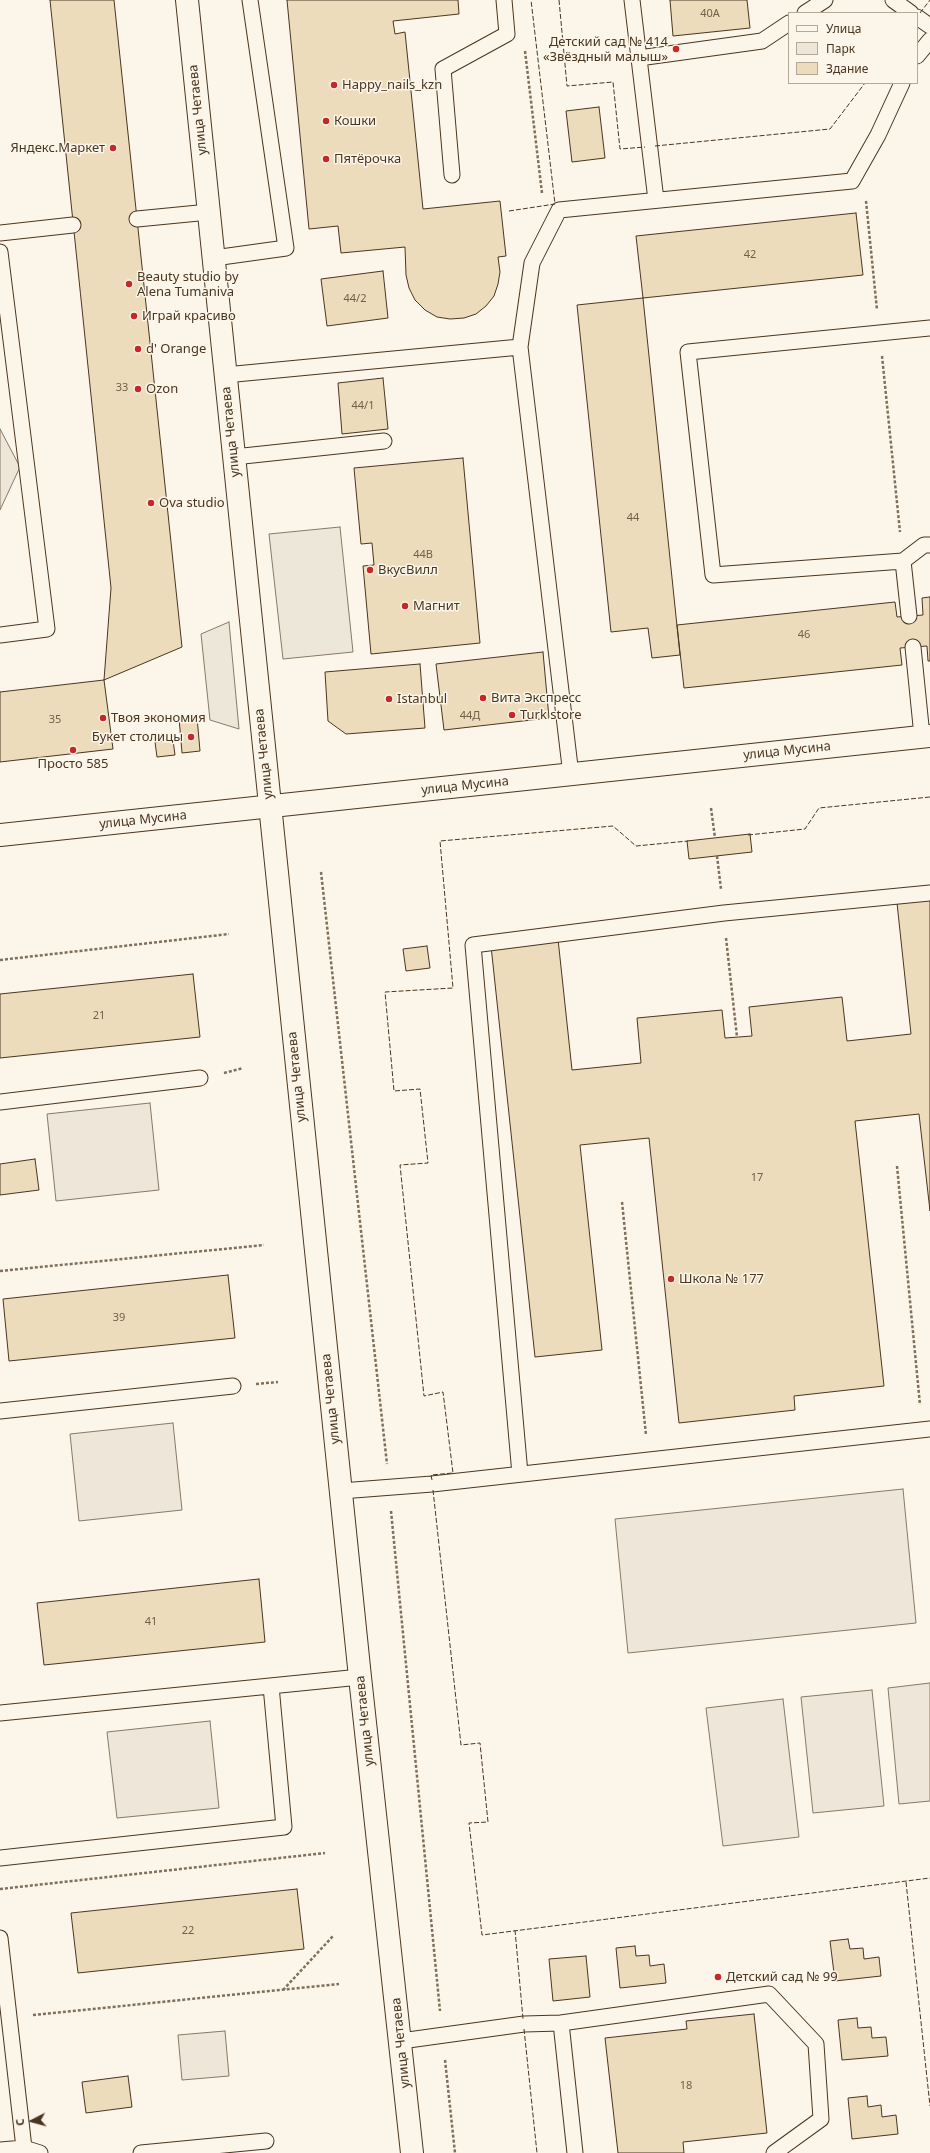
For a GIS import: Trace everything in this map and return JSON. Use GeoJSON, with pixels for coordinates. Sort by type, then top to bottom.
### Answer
{"type":"FeatureCollection","features":[{"type":"Feature","properties":{"kind":"street","name":"улица Четаева"},"geometry":{"type":"LineString","coordinates":[[187,0],[360,1677],[401,2041],[412,2153]]}},
{"type":"Feature","properties":{"kind":"street","name":"улица Мусина"},"geometry":{"type":"LineString","coordinates":[[0,835],[926,736]]}},
{"type":"Feature","properties":{"kind":"lane"},"geometry":{"type":"LineString","coordinates":[[214,258],[286,248],[250,0]]}},
{"type":"Feature","properties":{"kind":"lane"},"geometry":{"type":"LineString","coordinates":[[452,175],[443,69],[507,34],[504,0]]}},
{"type":"Feature","properties":{"kind":"lane"},"geometry":{"type":"LineString","coordinates":[[632,0],[656,200]]}},
{"type":"Feature","properties":{"kind":"lane"},"geometry":{"type":"LineString","coordinates":[[807,12],[825,0]]}},
{"type":"Feature","properties":{"kind":"lane"},"geometry":{"type":"LineString","coordinates":[[893,0],[910,12]]}},
{"type":"Feature","properties":{"kind":"lane"},"geometry":{"type":"LineString","coordinates":[[918,18],[930,26]]}},
{"type":"Feature","properties":{"kind":"lane"},"geometry":{"type":"LineString","coordinates":[[639,58],[762,41],[788,25]]}},
{"type":"Feature","properties":{"kind":"lane"},"geometry":{"type":"LineString","coordinates":[[918,55],[930,40]]}},
{"type":"Feature","properties":{"kind":"lane"},"geometry":{"type":"LineString","coordinates":[[571,775],[520,347],[532,263],[559,210],[852,181],[878,135],[902,84]]}},
{"type":"Feature","properties":{"kind":"lane"},"geometry":{"type":"LineString","coordinates":[[136,219],[209,212]]}},
{"type":"Feature","properties":{"kind":"lane"},"geometry":{"type":"LineString","coordinates":[[0,234],[73,226]]}},
{"type":"Feature","properties":{"kind":"lane"},"geometry":{"type":"LineString","coordinates":[[0,252],[47,629],[0,634]]}},
{"type":"Feature","properties":{"kind":"lane"},"geometry":{"type":"LineString","coordinates":[[930,328],[688,352],[713,575],[903,561],[924,545],[930,545]]}},
{"type":"Feature","properties":{"kind":"lane"},"geometry":{"type":"LineString","coordinates":[[225,375],[520,347]]}},
{"type":"Feature","properties":{"kind":"lane"},"geometry":{"type":"LineString","coordinates":[[234,457],[384,440]]}},
{"type":"Feature","properties":{"kind":"lane"},"geometry":{"type":"LineString","coordinates":[[903,561],[909,616]]}},
{"type":"Feature","properties":{"kind":"lane"},"geometry":{"type":"LineString","coordinates":[[913,647],[926,736]]}},
{"type":"Feature","properties":{"kind":"lane"},"geometry":{"type":"LineString","coordinates":[[520,1474],[473,945],[724,913],[930,893]]}},
{"type":"Feature","properties":{"kind":"lane"},"geometry":{"type":"LineString","coordinates":[[0,1102],[200,1078]]}},
{"type":"Feature","properties":{"kind":"lane"},"geometry":{"type":"LineString","coordinates":[[0,1411],[233,1386]]}},
{"type":"Feature","properties":{"kind":"lane"},"geometry":{"type":"LineString","coordinates":[[341,1491],[432,1484],[926,1429]]}},
{"type":"Feature","properties":{"kind":"lane"},"geometry":{"type":"LineString","coordinates":[[0,1713],[360,1677]]}},
{"type":"Feature","properties":{"kind":"lane"},"geometry":{"type":"LineString","coordinates":[[0,1858],[284,1827],[271,1686]]}},
{"type":"Feature","properties":{"kind":"lane"},"geometry":{"type":"LineString","coordinates":[[0,1938],[24,2148]]}},
{"type":"Feature","properties":{"kind":"lane"},"geometry":{"type":"LineString","coordinates":[[401,2041],[524,2024],[561,2023],[769,1994],[816,2044],[821,2119],[774,2153]]}},
{"type":"Feature","properties":{"kind":"lane"},"geometry":{"type":"LineString","coordinates":[[561,2023],[575,2153]]}},
{"type":"Feature","properties":{"kind":"lane"},"geometry":{"type":"LineString","coordinates":[[141,2153],[266,2141]]}},
{"type":"Feature","properties":{"kind":"lane"},"geometry":{"type":"LineString","coordinates":[[0,2150],[24,2148],[40,2153]]}},
{"type":"Feature","properties":{"kind":"path"},"geometry":{"type":"LineString","coordinates":[[507,34],[526,53],[548,233]]}},
{"type":"Feature","properties":{"kind":"path"},"geometry":{"type":"LineString","coordinates":[[862,163],[903,561]]}},
{"type":"Feature","properties":{"kind":"path"},"geometry":{"type":"LineString","coordinates":[[711,808],[715,838]]}},
{"type":"Feature","properties":{"kind":"path"},"geometry":{"type":"LineString","coordinates":[[0,960],[229,934]]}},
{"type":"Feature","properties":{"kind":"path"},"geometry":{"type":"LineString","coordinates":[[732,992],[737,1037]]}},
{"type":"Feature","properties":{"kind":"path"},"geometry":{"type":"LineString","coordinates":[[897,1166],[926,1429]]}},
{"type":"Feature","properties":{"kind":"path"},"geometry":{"type":"LineString","coordinates":[[622,1202],[648,1460]]}},
{"type":"Feature","properties":{"kind":"path"},"geometry":{"type":"LineString","coordinates":[[0,1271],[264,1245]]}},
{"type":"Feature","properties":{"kind":"path"},"geometry":{"type":"LineString","coordinates":[[0,1889],[325,1853]]}},
{"type":"Feature","properties":{"kind":"path"},"geometry":{"type":"LineString","coordinates":[[282,1990],[334,1934]]}},
{"type":"Feature","properties":{"kind":"path"},"geometry":{"type":"LineString","coordinates":[[9,2017],[339,1984]]}},
{"type":"Feature","properties":{"kind":"green space"},"geometry":{"type":"Polygon","coordinates":[[[0,429],[20,467],[0,510],[0,429]]]}},
{"type":"Feature","properties":{"kind":"green space"},"geometry":{"type":"Polygon","coordinates":[[[150,1103],[159,1190],[56,1201],[47,1114],[150,1103]]]}},
{"type":"Feature","properties":{"kind":"green space"},"geometry":{"type":"Polygon","coordinates":[[[173,1423],[182,1510],[79,1521],[70,1434],[173,1423]]]}},
{"type":"Feature","properties":{"kind":"green space"},"geometry":{"type":"Polygon","coordinates":[[[903,1489],[916,1623],[628,1653],[615,1519],[903,1489]]]}},
{"type":"Feature","properties":{"kind":"green space"},"geometry":{"type":"Polygon","coordinates":[[[930,1683],[930,1801],[899,1804],[888,1688],[930,1683]]]}},
{"type":"Feature","properties":{"kind":"green space"},"geometry":{"type":"Polygon","coordinates":[[[872,1690],[884,1806],[813,1813],[801,1697],[872,1690]]]}},
{"type":"Feature","properties":{"kind":"green space"},"geometry":{"type":"Polygon","coordinates":[[[783,1699],[799,1837],[723,1846],[706,1708],[783,1699]]]}},
{"type":"Feature","properties":{"kind":"green space"},"geometry":{"type":"Polygon","coordinates":[[[210,1721],[219,1808],[117,1818],[107,1732],[210,1721]]]}},
{"type":"Feature","properties":{"kind":"green space"},"geometry":{"type":"Polygon","coordinates":[[[225,2031],[229,2076],[182,2080],[178,2035],[225,2031]]]}},
{"type":"Feature","properties":{"kind":"shaded area"},"geometry":{"type":"Polygon","coordinates":[[[340,527],[353,652],[283,659],[269,534],[340,527]]]}},
{"type":"Feature","properties":{"kind":"shaded area"},"geometry":{"type":"Polygon","coordinates":[[[229,622],[239,729],[210,720],[201,634],[229,622]]]}},
{"type":"Feature","properties":{"kind":"building"},"geometry":{"type":"Polygon","coordinates":[[[50,0],[114,0],[182,647],[104,680],[111,588],[50,0]]]}},
{"type":"Feature","properties":{"kind":"building"},"geometry":{"type":"Polygon","coordinates":[[[287,0],[458,0],[459,14],[393,21],[395,34],[405,32],[423,209],[500,201],[506,256],[498,257],[500,272],[494,296],[486,306],[476,314],[464,318],[450,319],[437,317],[425,310],[415,300],[409,288],[406,275],[405,247],[341,253],[338,226],[309,229],[287,0]]]}},
{"type":"Feature","properties":{"kind":"building"},"geometry":{"type":"Polygon","coordinates":[[[670,0],[747,0],[750,28],[673,36],[670,0]]]}},
{"type":"Feature","properties":{"kind":"building"},"geometry":{"type":"Polygon","coordinates":[[[599,107],[605,158],[572,162],[566,111],[599,107]]]}},
{"type":"Feature","properties":{"kind":"building"},"geometry":{"type":"Polygon","coordinates":[[[856,213],[863,275],[643,298],[636,236],[856,213]]]}},
{"type":"Feature","properties":{"kind":"building"},"geometry":{"type":"Polygon","coordinates":[[[383,271],[388,318],[327,326],[321,279],[383,271]]]}},
{"type":"Feature","properties":{"kind":"building"},"geometry":{"type":"Polygon","coordinates":[[[643,298],[680,655],[652,658],[648,628],[611,632],[577,305],[643,298]]]}},
{"type":"Feature","properties":{"kind":"building"},"geometry":{"type":"Polygon","coordinates":[[[383,378],[388,429],[342,434],[338,383],[383,378]]]}},
{"type":"Feature","properties":{"kind":"building"},"geometry":{"type":"Polygon","coordinates":[[[463,458],[480,643],[371,654],[363,566],[374,565],[372,543],[361,544],[354,468],[463,458]]]}},
{"type":"Feature","properties":{"kind":"building"},"geometry":{"type":"Polygon","coordinates":[[[930,597],[930,661],[928,661],[927,646],[900,648],[902,665],[684,688],[677,625],[895,602],[897,617],[923,615],[922,598],[930,597]]]}},
{"type":"Feature","properties":{"kind":"building"},"geometry":{"type":"Polygon","coordinates":[[[543,652],[549,718],[444,730],[436,664],[543,652]]]}},
{"type":"Feature","properties":{"kind":"building"},"geometry":{"type":"Polygon","coordinates":[[[420,664],[425,728],[346,734],[328,721],[325,672],[420,664]]]}},
{"type":"Feature","properties":{"kind":"building"},"geometry":{"type":"Polygon","coordinates":[[[104,680],[113,749],[0,762],[0,692],[104,680]]]}},
{"type":"Feature","properties":{"kind":"building"},"geometry":{"type":"Polygon","coordinates":[[[197,717],[200,751],[182,753],[179,718],[197,717]]]}},
{"type":"Feature","properties":{"kind":"building"},"geometry":{"type":"Polygon","coordinates":[[[173,740],[175,755],[157,757],[155,742],[173,740]]]}},
{"type":"Feature","properties":{"kind":"building"},"geometry":{"type":"Polygon","coordinates":[[[750,834],[752,852],[689,859],[687,841],[750,834]]]}},
{"type":"Feature","properties":{"kind":"building"},"geometry":{"type":"Polygon","coordinates":[[[930,899],[930,1211],[919,1114],[855,1121],[884,1386],[794,1396],[795,1410],[679,1423],[649,1138],[580,1145],[602,1350],[535,1357],[491,946],[558,939],[572,1070],[641,1063],[637,1018],[722,1010],[725,1038],[752,1036],[749,1007],[842,997],[847,1041],[911,1034],[897,903],[930,899]]]}},
{"type":"Feature","properties":{"kind":"building"},"geometry":{"type":"Polygon","coordinates":[[[427,946],[430,968],[406,971],[403,949],[427,946]]]}},
{"type":"Feature","properties":{"kind":"building"},"geometry":{"type":"Polygon","coordinates":[[[193,974],[200,1037],[0,1058],[0,994],[193,974]]]}},
{"type":"Feature","properties":{"kind":"building"},"geometry":{"type":"Polygon","coordinates":[[[35,1159],[39,1190],[0,1195],[0,1164],[35,1159]]]}},
{"type":"Feature","properties":{"kind":"building"},"geometry":{"type":"Polygon","coordinates":[[[228,1275],[235,1338],[9,1361],[3,1299],[228,1275]]]}},
{"type":"Feature","properties":{"kind":"building"},"geometry":{"type":"Polygon","coordinates":[[[259,1579],[265,1642],[44,1665],[37,1603],[259,1579]]]}},
{"type":"Feature","properties":{"kind":"building"},"geometry":{"type":"Polygon","coordinates":[[[297,1889],[304,1949],[78,1973],[71,1913],[297,1889]]]}},
{"type":"Feature","properties":{"kind":"building"},"geometry":{"type":"Polygon","coordinates":[[[848,1939],[850,1949],[863,1948],[864,1959],[879,1957],[881,1976],[835,1981],[830,1941],[848,1939]]]}},
{"type":"Feature","properties":{"kind":"building"},"geometry":{"type":"Polygon","coordinates":[[[635,1946],[636,1956],[649,1955],[650,1966],[664,1964],[666,1983],[620,1988],[616,1948],[635,1946]]]}},
{"type":"Feature","properties":{"kind":"building"},"geometry":{"type":"Polygon","coordinates":[[[586,1956],[590,1997],[553,2001],[549,1959],[586,1956]]]}},
{"type":"Feature","properties":{"kind":"building"},"geometry":{"type":"Polygon","coordinates":[[[754,2014],[767,2133],[683,2142],[684,2153],[618,2153],[605,2038],[687,2029],[686,2021],[754,2014]]]}},
{"type":"Feature","properties":{"kind":"building"},"geometry":{"type":"Polygon","coordinates":[[[857,2018],[858,2028],[871,2027],[872,2038],[886,2037],[888,2056],[842,2060],[838,2020],[857,2018]]]}},
{"type":"Feature","properties":{"kind":"building"},"geometry":{"type":"Polygon","coordinates":[[[128,2076],[132,2107],[86,2113],[82,2082],[128,2076]]]}},
{"type":"Feature","properties":{"kind":"building"},"geometry":{"type":"Polygon","coordinates":[[[867,2096],[868,2107],[881,2105],[882,2117],[896,2115],[898,2134],[852,2139],[848,2098],[867,2096]]]}},
{"type":"Feature","properties":{"kind":"fence"},"geometry":{"type":"LineString","coordinates":[[509,211],[555,204],[531,0]]}},
{"type":"Feature","properties":{"kind":"fence"},"geometry":{"type":"LineString","coordinates":[[559,0],[567,86],[613,82],[620,149],[645,147]]}},
{"type":"Feature","properties":{"kind":"fence"},"geometry":{"type":"LineString","coordinates":[[920,13],[930,0]]}},
{"type":"Feature","properties":{"kind":"fence"},"geometry":{"type":"LineString","coordinates":[[655,146],[830,129],[864,84]]}},
{"type":"Feature","properties":{"kind":"fence"},"geometry":{"type":"LineString","coordinates":[[748,835],[805,829],[819,808],[930,797]]}},
{"type":"Feature","properties":{"kind":"fence"},"geometry":{"type":"LineString","coordinates":[[432,1480],[431,1475],[453,1473],[443,1392],[424,1396],[400,1165],[428,1163],[420,1089],[394,1091],[385,992],[453,988],[440,841],[613,826],[636,846],[688,841]]}},
{"type":"Feature","properties":{"kind":"fence"},"geometry":{"type":"LineString","coordinates":[[433,1490],[461,1745],[480,1743],[488,1822],[469,1823],[482,1935],[930,1878]]}},
{"type":"Feature","properties":{"kind":"fence"},"geometry":{"type":"LineString","coordinates":[[906,1882],[930,2106]]}},
{"type":"Feature","properties":{"kind":"fence"},"geometry":{"type":"LineString","coordinates":[[515,1930],[523,2019]]}},
{"type":"Feature","properties":{"kind":"fence"},"geometry":{"type":"LineString","coordinates":[[524,2029],[537,2153]]}},
{"type":"Feature","properties":{"kind":"place","name":"Детский сад № 414 «Звёздный малыш»"},"geometry":{"type":"Point","coordinates":[676,49]}},
{"type":"Feature","properties":{"kind":"place","name":"Happy_nails_kzn"},"geometry":{"type":"Point","coordinates":[334,85]}},
{"type":"Feature","properties":{"kind":"place","name":"Кошки"},"geometry":{"type":"Point","coordinates":[326,121]}},
{"type":"Feature","properties":{"kind":"place","name":"Яндекс.Маркет"},"geometry":{"type":"Point","coordinates":[113,148]}},
{"type":"Feature","properties":{"kind":"place","name":"Пятёрочка"},"geometry":{"type":"Point","coordinates":[326,159]}},
{"type":"Feature","properties":{"kind":"place","name":"Beauty studio by Alena Tumaniva"},"geometry":{"type":"Point","coordinates":[129,284]}},
{"type":"Feature","properties":{"kind":"place","name":"Играй красиво"},"geometry":{"type":"Point","coordinates":[134,316]}},
{"type":"Feature","properties":{"kind":"place","name":"d' Orange"},"geometry":{"type":"Point","coordinates":[138,349]}},
{"type":"Feature","properties":{"kind":"place","name":"Ozon"},"geometry":{"type":"Point","coordinates":[138,389]}},
{"type":"Feature","properties":{"kind":"place","name":"Ova studio"},"geometry":{"type":"Point","coordinates":[151,503]}},
{"type":"Feature","properties":{"kind":"place","name":"ВкусВилл"},"geometry":{"type":"Point","coordinates":[370,570]}},
{"type":"Feature","properties":{"kind":"place","name":"Магнит"},"geometry":{"type":"Point","coordinates":[405,606]}},
{"type":"Feature","properties":{"kind":"place","name":"Вита Экспресс"},"geometry":{"type":"Point","coordinates":[483,698]}},
{"type":"Feature","properties":{"kind":"place","name":"Istanbul"},"geometry":{"type":"Point","coordinates":[389,699]}},
{"type":"Feature","properties":{"kind":"place","name":"Turk store"},"geometry":{"type":"Point","coordinates":[512,715]}},
{"type":"Feature","properties":{"kind":"place","name":"Твоя экономия"},"geometry":{"type":"Point","coordinates":[103,718]}},
{"type":"Feature","properties":{"kind":"place","name":"Букет столицы"},"geometry":{"type":"Point","coordinates":[191,737]}},
{"type":"Feature","properties":{"kind":"place","name":"Просто 585"},"geometry":{"type":"Point","coordinates":[73,750]}},
{"type":"Feature","properties":{"kind":"place","name":"Школа № 177"},"geometry":{"type":"Point","coordinates":[671,1279]}},
{"type":"Feature","properties":{"kind":"place","name":"Детский сад № 99"},"geometry":{"type":"Point","coordinates":[718,1977]}}]}
